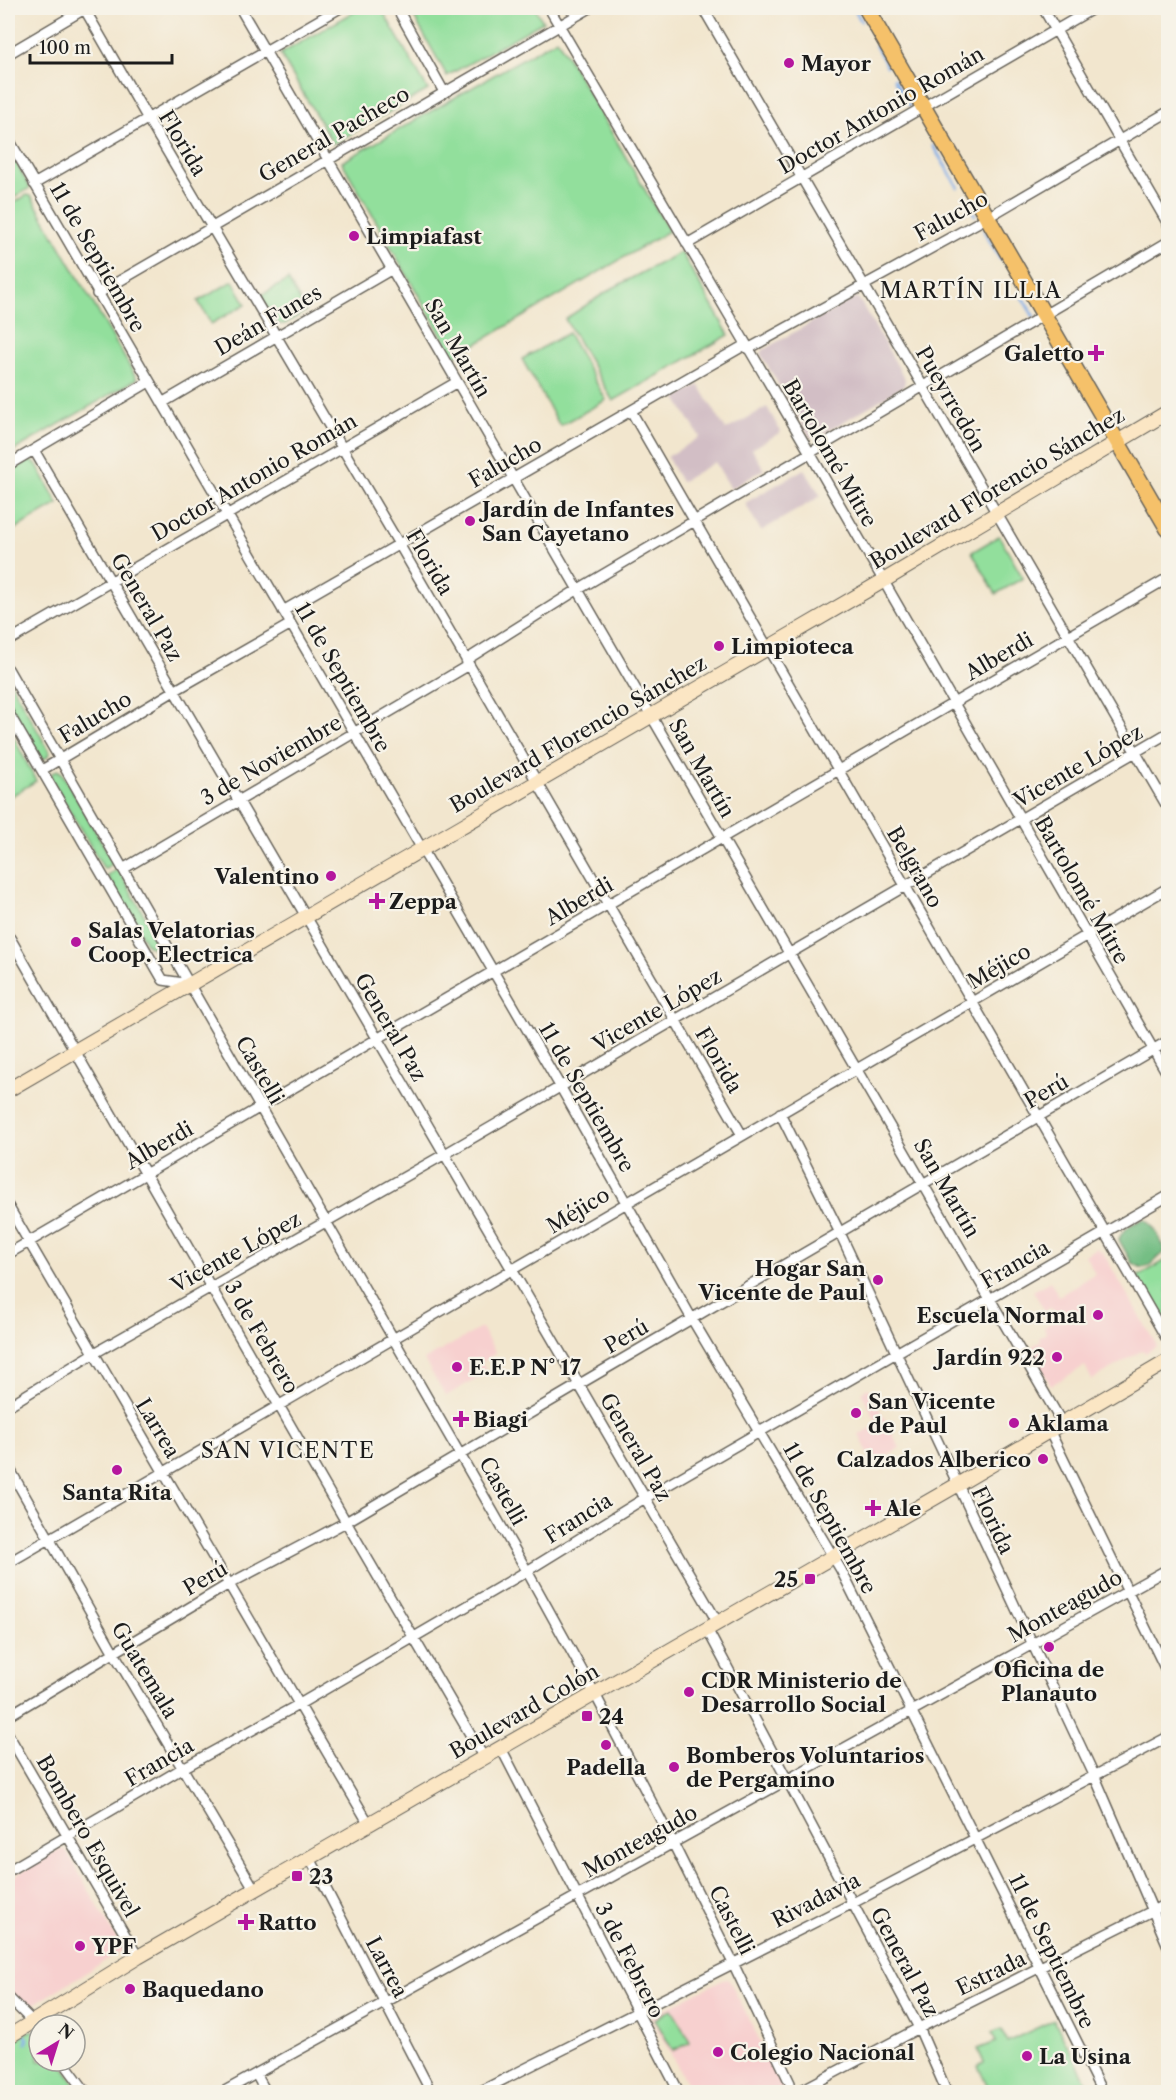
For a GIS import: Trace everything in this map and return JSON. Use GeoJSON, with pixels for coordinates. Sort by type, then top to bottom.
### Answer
{"type":"FeatureCollection","features":[{"type":"Feature","properties":{"kind":"main road"},"geometry":{"type":"LineString","coordinates":[[866,8],[1168,530]]}},
{"type":"Feature","properties":{"kind":"main road","name":"Boulevard Florencio Sánchez"},"geometry":{"type":"LineString","coordinates":[[8,1090],[883,581],[1168,412]]}},
{"type":"Feature","properties":{"kind":"main road","name":"Boulevard Colón"},"geometry":{"type":"LineString","coordinates":[[53,2013],[138,1957],[1168,1361]]}},
{"type":"Feature","properties":{"kind":"main road","name":"Boulevard Colón"},"geometry":{"type":"LineString","coordinates":[[8,2037],[27,2028]]}},
{"type":"Feature","properties":{"kind":"street"},"geometry":{"type":"LineString","coordinates":[[8,54],[85,8]]}},
{"type":"Feature","properties":{"kind":"street","name":"Florida"},"geometry":{"type":"LineString","coordinates":[[85,8],[742,1135]]}},
{"type":"Feature","properties":{"kind":"street","name":"San Martín"},"geometry":{"type":"LineString","coordinates":[[240,8],[1062,1423]]}},
{"type":"Feature","properties":{"kind":"street"},"geometry":{"type":"LineString","coordinates":[[34,184],[340,8]]}},
{"type":"Feature","properties":{"kind":"street"},"geometry":{"type":"LineString","coordinates":[[397,8],[444,92]]}},
{"type":"Feature","properties":{"kind":"street","name":"Bartolomé Mitre"},"geometry":{"type":"LineString","coordinates":[[549,8],[810,453],[1168,1075]]}},
{"type":"Feature","properties":{"kind":"street","name":"General Pacheco"},"geometry":{"type":"LineString","coordinates":[[97,294],[212,225],[590,8]]}},
{"type":"Feature","properties":{"kind":"street","name":"Pueyrredón"},"geometry":{"type":"LineString","coordinates":[[703,8],[1168,808]]}},
{"type":"Feature","properties":{"kind":"street"},"geometry":{"type":"LineString","coordinates":[[1043,8],[1168,224]]}},
{"type":"Feature","properties":{"kind":"street","name":"Doctor Antonio Román"},"geometry":{"type":"LineString","coordinates":[[687,243],[1094,8]]}},
{"type":"Feature","properties":{"kind":"street","name":"Falucho"},"geometry":{"type":"LineString","coordinates":[[284,611],[512,478],[747,347],[988,217],[1168,112]]}},
{"type":"Feature","properties":{"kind":"street","name":"11 de Septiembre"},"geometry":{"type":"LineString","coordinates":[[8,138],[494,971],[692,1318],[841,1570],[1102,2092]]}},
{"type":"Feature","properties":{"kind":"street","name":"3 de Noviembre"},"geometry":{"type":"LineString","coordinates":[[102,874],[121,867],[354,733],[577,590],[1168,242]]}},
{"type":"Feature","properties":{"kind":"street","name":"Deán Funes"},"geometry":{"type":"LineString","coordinates":[[162,403],[392,268]]}},
{"type":"Feature","properties":{"kind":"street"},"geometry":{"type":"LineString","coordinates":[[8,465],[149,382]]}},
{"type":"Feature","properties":{"kind":"street","name":"Doctor Antonio Román"},"geometry":{"type":"LineString","coordinates":[[8,641],[342,446],[457,382]]}},
{"type":"Feature","properties":{"kind":"street","name":"Belgrano"},"geometry":{"type":"LineString","coordinates":[[631,411],[1168,1341]]}},
{"type":"Feature","properties":{"kind":"street","name":"General Paz"},"geometry":{"type":"LineString","coordinates":[[34,450],[645,1498],[713,1626],[788,1780],[919,2028],[947,2092]]}},
{"type":"Feature","properties":{"kind":"street","name":"Alberdi"},"geometry":{"type":"LineString","coordinates":[[8,1254],[1168,578]]}},
{"type":"Feature","properties":{"kind":"street","name":"Falucho"},"geometry":{"type":"LineString","coordinates":[[42,770],[291,624]]}},
{"type":"Feature","properties":{"kind":"street","name":"Castelli"},"geometry":{"type":"LineString","coordinates":[[8,669],[461,1454],[595,1694],[733,1963],[790,2082],[791,2092]]}},
{"type":"Feature","properties":{"kind":"street"},"geometry":{"type":"LineString","coordinates":[[8,712],[163,980],[190,984]]}},
{"type":"Feature","properties":{"kind":"street","name":"Vicente López"},"geometry":{"type":"LineString","coordinates":[[8,1406],[93,1354],[445,1154],[1168,734]]}},
{"type":"Feature","properties":{"kind":"street","name":"Méjico"},"geometry":{"type":"LineString","coordinates":[[8,1563],[1168,888]]}},
{"type":"Feature","properties":{"kind":"street","name":"3 de Febrero"},"geometry":{"type":"LineString","coordinates":[[8,937],[484,1758]]}},
{"type":"Feature","properties":{"kind":"street","name":"Perú"},"geometry":{"type":"LineString","coordinates":[[8,1716],[229,1584],[346,1522],[578,1384],[1168,1041]]}},
{"type":"Feature","properties":{"kind":"street","name":"Florida"},"geometry":{"type":"LineString","coordinates":[[780,1113],[840,1233],[1095,1777],[1168,1946]]}},
{"type":"Feature","properties":{"kind":"street","name":"Francia"},"geometry":{"type":"LineString","coordinates":[[8,1871],[183,1768],[298,1705],[527,1571],[645,1498],[1168,1196]]}},
{"type":"Feature","properties":{"kind":"street","name":"Larrea"},"geometry":{"type":"LineString","coordinates":[[8,1206],[369,1824]]}},
{"type":"Feature","properties":{"kind":"street"},"geometry":{"type":"LineString","coordinates":[[1049,1430],[1168,1674]]}},
{"type":"Feature","properties":{"kind":"street","name":"Guatemala"},"geometry":{"type":"LineString","coordinates":[[8,1466],[114,1653],[255,1890]]}},
{"type":"Feature","properties":{"kind":"street","name":"Monteagudo"},"geometry":{"type":"LineString","coordinates":[[223,2092],[1168,1569]]}},
{"type":"Feature","properties":{"kind":"street","name":"Bombero Esquivel"},"geometry":{"type":"LineString","coordinates":[[8,1734],[138,1957]]}},
{"type":"Feature","properties":{"kind":"street","name":"Rivadavia"},"geometry":{"type":"LineString","coordinates":[[479,2092],[976,1839],[1168,1737]]}},
{"type":"Feature","properties":{"kind":"street","name":"3 de Febrero"},"geometry":{"type":"LineString","coordinates":[[501,1748],[679,2092]]}},
{"type":"Feature","properties":{"kind":"street","name":"Larrea"},"geometry":{"type":"LineString","coordinates":[[310,1858],[431,2092]]}},
{"type":"Feature","properties":{"kind":"street","name":"Estrada"},"geometry":{"type":"LineString","coordinates":[[798,2092],[919,2028],[1168,1903]]}},
{"type":"Feature","properties":{"kind":"street"},"geometry":{"type":"LineString","coordinates":[[8,1996],[27,2015]]}},
{"type":"Feature","properties":{"kind":"street"},"geometry":{"type":"LineString","coordinates":[[72,2073],[86,2092]]}},
{"type":"Feature","properties":{"kind":"street"},"geometry":{"type":"LineString","coordinates":[[256,2074],[266,2092]]}},
{"type":"Feature","properties":{"kind":"shaded area"},"geometry":{"type":"Polygon","coordinates":[[[854,298],[859,299],[905,379],[904,386],[816,438],[810,437],[761,355],[763,350],[854,298]]]}},
{"type":"Feature","properties":{"kind":"shaded area"},"geometry":{"type":"Polygon","coordinates":[[[699,385],[726,430],[767,407],[781,432],[752,449],[764,469],[731,489],[715,462],[681,482],[667,457],[700,437],[676,398],[699,385]]]}},
{"type":"Feature","properties":{"kind":"shaded area"},"geometry":{"type":"Polygon","coordinates":[[[804,469],[821,496],[761,531],[745,503],[804,469]]]}},
{"type":"Feature","properties":{"kind":"shaded area","name":"Escuela Normal"},"geometry":{"type":"Polygon","coordinates":[[[1098,1248],[1100,1252],[1102,1251],[1157,1346],[1145,1353],[1143,1350],[1092,1380],[1085,1366],[1051,1385],[1029,1348],[1041,1341],[1039,1338],[1046,1333],[1044,1327],[1058,1319],[1051,1307],[1045,1311],[1033,1291],[1050,1281],[1059,1296],[1095,1274],[1085,1255],[1098,1248]]]}},
{"type":"Feature","properties":{"kind":"shaded area","name":"E.E.P N° 17"},"geometry":{"type":"Polygon","coordinates":[[[481,1328],[496,1353],[482,1362],[487,1372],[446,1396],[424,1360],[481,1328]]]}},
{"type":"Feature","properties":{"kind":"shaded area"},"geometry":{"type":"Polygon","coordinates":[[[868,1388],[900,1448],[873,1462],[859,1435],[878,1424],[861,1392],[868,1388]]]}},
{"type":"Feature","properties":{"kind":"shaded area"},"geometry":{"type":"Polygon","coordinates":[[[59,1849],[66,1850],[123,1950],[24,2010],[8,1995],[8,1880],[59,1849]]]}},
{"type":"Feature","properties":{"kind":"shaded area","name":"Colegio Nacional"},"geometry":{"type":"Polygon","coordinates":[[[728,1978],[782,2084],[782,2089],[776,2092],[691,2092],[652,2019],[652,2016],[728,1978]]]}},
{"type":"Feature","properties":{"kind":"green space"},"geometry":{"type":"Polygon","coordinates":[[[361,8],[381,8],[428,90],[333,144],[280,54],[361,8]]]}},
{"type":"Feature","properties":{"kind":"green space"},"geometry":{"type":"Polygon","coordinates":[[[409,8],[535,8],[543,22],[447,76],[409,8]]]}},
{"type":"Feature","properties":{"kind":"green space"},"geometry":{"type":"Polygon","coordinates":[[[557,39],[669,231],[454,357],[342,162],[557,39]]]}},
{"type":"Feature","properties":{"kind":"green space"},"geometry":{"type":"Polygon","coordinates":[[[8,148],[30,188],[8,201],[8,148]]]}},
{"type":"Feature","properties":{"kind":"green space"},"geometry":{"type":"Polygon","coordinates":[[[27,195],[31,196],[137,379],[8,454],[8,206],[27,195]]]}},
{"type":"Feature","properties":{"kind":"green space"},"geometry":{"type":"Polygon","coordinates":[[[681,252],[729,335],[613,401],[565,319],[611,289],[681,252]]]}},
{"type":"Feature","properties":{"kind":"green space"},"geometry":{"type":"Polygon","coordinates":[[[288,280],[306,311],[285,324],[279,324],[274,320],[260,296],[288,280]]]}},
{"type":"Feature","properties":{"kind":"green space"},"geometry":{"type":"Polygon","coordinates":[[[233,281],[246,304],[211,324],[198,301],[233,281]]]}},
{"type":"Feature","properties":{"kind":"green space"},"geometry":{"type":"Polygon","coordinates":[[[568,333],[606,400],[560,426],[522,359],[568,333]]]}},
{"type":"Feature","properties":{"kind":"green space"},"geometry":{"type":"Polygon","coordinates":[[[32,461],[37,465],[58,504],[8,533],[8,473],[32,461]]]}},
{"type":"Feature","properties":{"kind":"green space"},"geometry":{"type":"Polygon","coordinates":[[[999,536],[1023,578],[996,594],[972,552],[999,536]]]}},
{"type":"Feature","properties":{"kind":"green space"},"geometry":{"type":"Polygon","coordinates":[[[8,678],[49,751],[45,759],[39,757],[8,703],[8,678]]]}},
{"type":"Feature","properties":{"kind":"green space"},"geometry":{"type":"Polygon","coordinates":[[[8,726],[36,781],[8,798],[8,726]]]}},
{"type":"Feature","properties":{"kind":"green space"},"geometry":{"type":"Polygon","coordinates":[[[57,770],[62,773],[114,863],[104,869],[51,779],[52,773],[57,770]]]}},
{"type":"Feature","properties":{"kind":"green space"},"geometry":{"type":"Polygon","coordinates":[[[118,869],[158,939],[159,942],[153,948],[147,945],[107,875],[118,869]]]}},
{"type":"Feature","properties":{"kind":"green space"},"geometry":{"type":"Polygon","coordinates":[[[1144,1219],[1157,1234],[1164,1252],[1150,1266],[1142,1268],[1132,1263],[1119,1240],[1125,1229],[1144,1219]]]}},
{"type":"Feature","properties":{"kind":"green space"},"geometry":{"type":"Polygon","coordinates":[[[1168,1259],[1168,1330],[1137,1277],[1168,1259]]]}},
{"type":"Feature","properties":{"kind":"green space"},"geometry":{"type":"Polygon","coordinates":[[[672,2009],[690,2042],[673,2051],[655,2019],[672,2009]]]}},
{"type":"Feature","properties":{"kind":"green space","name":"La Usina"},"geometry":{"type":"Polygon","coordinates":[[[1054,2020],[1092,2092],[990,2092],[978,2066],[984,2063],[978,2049],[996,2042],[992,2033],[1001,2029],[1007,2042],[1054,2020]]]}},
{"type":"Feature","properties":{"kind":"green space"},"geometry":{"type":"Polygon","coordinates":[[[27,2032],[27,2073],[68,2073],[81,2092],[8,2092],[8,2048],[12,2046],[10,2042],[27,2032]]]}},
{"type":"Feature","properties":{"kind":"waterway"},"geometry":{"type":"LineString","coordinates":[[854,8],[861,21]]}},
{"type":"Feature","properties":{"kind":"waterway"},"geometry":{"type":"LineString","coordinates":[[876,46],[887,66]]}},
{"type":"Feature","properties":{"kind":"waterway"},"geometry":{"type":"LineString","coordinates":[[894,79],[909,105]]}},
{"type":"Feature","properties":{"kind":"waterway"},"geometry":{"type":"LineString","coordinates":[[933,146],[958,187]]}},
{"type":"Feature","properties":{"kind":"waterway"},"geometry":{"type":"LineString","coordinates":[[972,210],[975,215]]}},
{"type":"Feature","properties":{"kind":"waterway"},"geometry":{"type":"LineString","coordinates":[[984,231],[1000,259]]}},
{"type":"Feature","properties":{"kind":"waterway"},"geometry":{"type":"LineString","coordinates":[[1022,297],[1034,317]]}},
{"type":"Feature","properties":{"kind":"waterway"},"geometry":{"type":"LineString","coordinates":[[8,2011],[11,2015],[9,2016]]}},
{"type":"Feature","properties":{"kind":"waterway"},"geometry":{"type":"LineString","coordinates":[[26,2036],[28,2039],[26,2043]]}},
{"type":"Feature","properties":{"kind":"waterway"},"geometry":{"type":"LineString","coordinates":[[8,2057],[13,2054]]}},
{"type":"Feature","properties":{"kind":"place","name":"Mayor"},"geometry":{"type":"Point","coordinates":[789,63]}},
{"type":"Feature","properties":{"kind":"place","name":"Limpiafast"},"geometry":{"type":"Point","coordinates":[354,236]}},
{"type":"Feature","properties":{"kind":"place","name":"Galetto"},"geometry":{"type":"Point","coordinates":[1096,353]}},
{"type":"Feature","properties":{"kind":"place","name":"Jardín de Infantes San Cayetano"},"geometry":{"type":"Point","coordinates":[470,521]}},
{"type":"Feature","properties":{"kind":"place","name":"Limpioteca"},"geometry":{"type":"Point","coordinates":[719,646]}},
{"type":"Feature","properties":{"kind":"place","name":"Valentino"},"geometry":{"type":"Point","coordinates":[331,876]}},
{"type":"Feature","properties":{"kind":"place","name":"Zeppa"},"geometry":{"type":"Point","coordinates":[377,901]}},
{"type":"Feature","properties":{"kind":"place","name":"Salas Velatorias Coop. Electrica"},"geometry":{"type":"Point","coordinates":[76,942]}},
{"type":"Feature","properties":{"kind":"place","name":"Hogar San Vicente de Paul"},"geometry":{"type":"Point","coordinates":[878,1280]}},
{"type":"Feature","properties":{"kind":"place","name":"Escuela Normal"},"geometry":{"type":"Point","coordinates":[1098,1315]}},
{"type":"Feature","properties":{"kind":"place","name":"Jardín 922"},"geometry":{"type":"Point","coordinates":[1057,1357]}},
{"type":"Feature","properties":{"kind":"place","name":"E.E.P N° 17"},"geometry":{"type":"Point","coordinates":[457,1367]}},
{"type":"Feature","properties":{"kind":"place","name":"San Vicente de Paul"},"geometry":{"type":"Point","coordinates":[856,1413]}},
{"type":"Feature","properties":{"kind":"place","name":"Biagi"},"geometry":{"type":"Point","coordinates":[461,1419]}},
{"type":"Feature","properties":{"kind":"place","name":"Aklama"},"geometry":{"type":"Point","coordinates":[1014,1423]}},
{"type":"Feature","properties":{"kind":"place","name":"Calzados Alberico"},"geometry":{"type":"Point","coordinates":[1043,1459]}},
{"type":"Feature","properties":{"kind":"place","name":"Santa Rita"},"geometry":{"type":"Point","coordinates":[117,1470]}},
{"type":"Feature","properties":{"kind":"place","name":"Ale"},"geometry":{"type":"Point","coordinates":[873,1508]}},
{"type":"Feature","properties":{"kind":"place","name":"25"},"geometry":{"type":"Point","coordinates":[810,1579]}},
{"type":"Feature","properties":{"kind":"place","name":"Oficina de Planauto"},"geometry":{"type":"Point","coordinates":[1049,1647]}},
{"type":"Feature","properties":{"kind":"place","name":"CDR Ministerio de Desarrollo Social"},"geometry":{"type":"Point","coordinates":[689,1692]}},
{"type":"Feature","properties":{"kind":"place","name":"24"},"geometry":{"type":"Point","coordinates":[587,1716]}},
{"type":"Feature","properties":{"kind":"place","name":"Padella"},"geometry":{"type":"Point","coordinates":[606,1745]}},
{"type":"Feature","properties":{"kind":"place","name":"Bomberos Voluntarios de Pergamino"},"geometry":{"type":"Point","coordinates":[674,1767]}},
{"type":"Feature","properties":{"kind":"place","name":"23"},"geometry":{"type":"Point","coordinates":[297,1876]}},
{"type":"Feature","properties":{"kind":"place","name":"Ratto"},"geometry":{"type":"Point","coordinates":[246,1922]}},
{"type":"Feature","properties":{"kind":"place","name":"YPF"},"geometry":{"type":"Point","coordinates":[80,1946]}},
{"type":"Feature","properties":{"kind":"place","name":"Baquedano"},"geometry":{"type":"Point","coordinates":[130,1989]}},
{"type":"Feature","properties":{"kind":"place","name":"Colegio Nacional"},"geometry":{"type":"Point","coordinates":[718,2052]}},
{"type":"Feature","properties":{"kind":"place","name":"La Usina"},"geometry":{"type":"Point","coordinates":[1027,2056]}},
{"type":"Feature","properties":{"kind":"district","name":"MARTÍN ILLIA"},"geometry":{"type":"Point","coordinates":[971,290]}},
{"type":"Feature","properties":{"kind":"district","name":"SAN VICENTE"},"geometry":{"type":"Point","coordinates":[288,1450]}}]}
